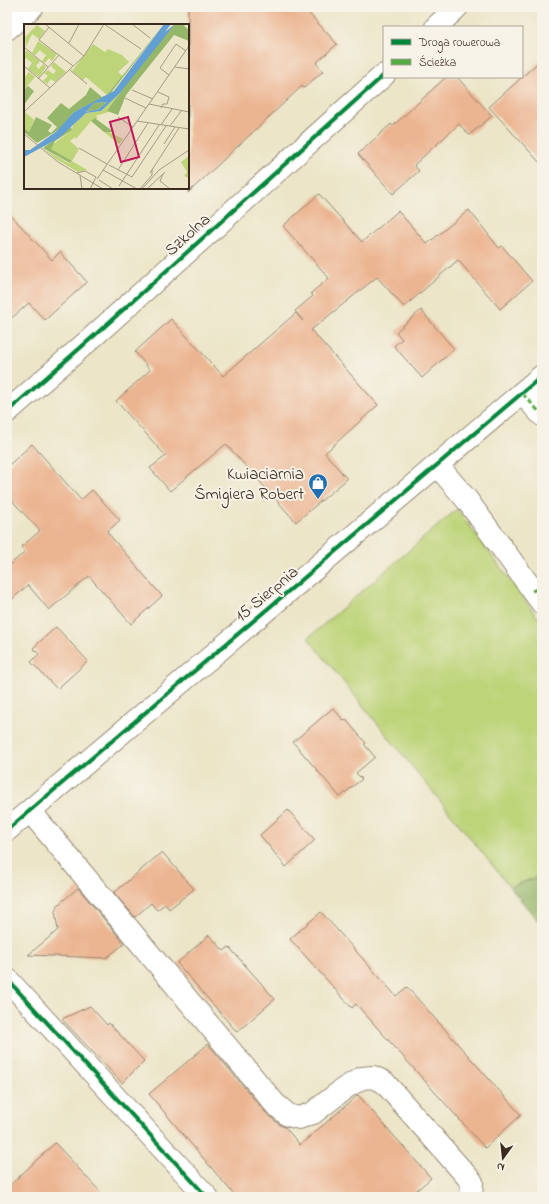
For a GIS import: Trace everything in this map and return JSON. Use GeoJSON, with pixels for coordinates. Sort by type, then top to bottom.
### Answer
{"type":"FeatureCollection","features":[{"type":"Feature","properties":{"kind":"street"},"geometry":{"type":"LineString","coordinates":[[7,29],[32,7]]}},
{"type":"Feature","properties":{"kind":"street"},"geometry":{"type":"LineString","coordinates":[[437,26],[457,7]]}},
{"type":"Feature","properties":{"kind":"street","name":"Szkolna"},"geometry":{"type":"LineString","coordinates":[[7,412],[95,335],[383,76]]}},
{"type":"Feature","properties":{"kind":"street","name":"15 Sierpnia"},"geometry":{"type":"LineString","coordinates":[[7,830],[542,376]]}},
{"type":"Feature","properties":{"kind":"street"},"geometry":{"type":"LineString","coordinates":[[522,393],[542,415]]}},
{"type":"Feature","properties":{"kind":"street"},"geometry":{"type":"LineString","coordinates":[[437,465],[467,500],[539,594]]}},
{"type":"Feature","properties":{"kind":"street"},"geometry":{"type":"LineString","coordinates":[[30,811],[280,1108],[288,1115],[299,1118],[313,1113],[345,1088],[362,1078],[373,1077],[384,1082],[472,1182],[471,1197]]}},
{"type":"Feature","properties":{"kind":"street"},"geometry":{"type":"LineString","coordinates":[[7,979],[207,1197]]}},
{"type":"Feature","properties":{"kind":"green space"},"geometry":{"type":"Polygon","coordinates":[[[457,509],[542,623],[542,875],[510,887],[308,638],[457,509]]]}},
{"type":"Feature","properties":{"kind":"green space"},"geometry":{"type":"Polygon","coordinates":[[[542,875],[542,926],[510,887],[542,875]]]}},
{"type":"Feature","properties":{"kind":"building"},"geometry":{"type":"Polygon","coordinates":[[[188,7],[303,7],[337,44],[316,63],[323,71],[304,88],[302,86],[188,193],[189,24],[188,7]]]}},
{"type":"Feature","properties":{"kind":"building"},"geometry":{"type":"Polygon","coordinates":[[[542,59],[542,165],[489,107],[521,78],[523,78],[523,76],[542,59]]]}},
{"type":"Feature","properties":{"kind":"building"},"geometry":{"type":"Polygon","coordinates":[[[445,78],[458,78],[492,116],[469,135],[459,124],[414,165],[419,171],[393,194],[358,154],[391,124],[393,126],[445,78]]]}},
{"type":"Feature","properties":{"kind":"building"},"geometry":{"type":"Polygon","coordinates":[[[319,194],[362,242],[398,211],[427,244],[469,210],[499,248],[502,246],[532,281],[500,309],[458,260],[404,307],[377,277],[311,330],[378,405],[325,453],[347,479],[296,522],[226,444],[170,491],[150,468],[166,456],[116,401],[150,370],[135,352],[171,319],[223,376],[296,313],[303,321],[295,311],[313,296],[311,293],[329,278],[283,226],[319,194]]]}},
{"type":"Feature","properties":{"kind":"building"},"geometry":{"type":"Polygon","coordinates":[[[7,211],[52,260],[60,252],[87,282],[45,320],[29,303],[7,322],[7,211]]]}},
{"type":"Feature","properties":{"kind":"building"},"geometry":{"type":"Polygon","coordinates":[[[421,310],[454,349],[422,378],[394,346],[402,339],[396,332],[421,310]]]}},
{"type":"Feature","properties":{"kind":"building"},"geometry":{"type":"Polygon","coordinates":[[[32,444],[81,500],[92,490],[120,520],[107,532],[162,596],[131,624],[89,576],[49,610],[28,585],[7,604],[7,567],[25,552],[21,547],[40,531],[7,495],[7,467],[32,444]]]}},
{"type":"Feature","properties":{"kind":"building"},"geometry":{"type":"Polygon","coordinates":[[[56,627],[88,661],[57,689],[31,662],[39,654],[33,648],[56,627]]]}},
{"type":"Feature","properties":{"kind":"building"},"geometry":{"type":"Polygon","coordinates":[[[333,708],[344,721],[346,720],[366,743],[364,744],[375,757],[356,773],[362,779],[340,797],[293,742],[333,708]]]}},
{"type":"Feature","properties":{"kind":"building"},"geometry":{"type":"Polygon","coordinates":[[[288,810],[315,840],[286,867],[260,835],[288,810]]]}},
{"type":"Feature","properties":{"kind":"building"},"geometry":{"type":"Polygon","coordinates":[[[162,852],[194,889],[169,909],[165,904],[157,910],[151,903],[135,917],[114,893],[162,852]]]}},
{"type":"Feature","properties":{"kind":"building"},"geometry":{"type":"Polygon","coordinates":[[[78,888],[123,942],[123,945],[106,958],[28,955],[58,930],[55,911],[58,905],[78,888]]]}},
{"type":"Feature","properties":{"kind":"building"},"geometry":{"type":"Polygon","coordinates":[[[321,912],[396,996],[407,987],[521,1115],[485,1148],[356,1004],[352,1008],[290,939],[321,912]]]}},
{"type":"Feature","properties":{"kind":"building"},"geometry":{"type":"Polygon","coordinates":[[[209,935],[224,951],[229,947],[275,999],[237,1032],[177,963],[209,935]]]}},
{"type":"Feature","properties":{"kind":"building"},"geometry":{"type":"Polygon","coordinates":[[[90,1006],[107,1025],[109,1023],[144,1061],[122,1083],[62,1019],[90,1006]]]}},
{"type":"Feature","properties":{"kind":"building"},"geometry":{"type":"Polygon","coordinates":[[[208,1044],[265,1112],[280,1125],[285,1127],[300,1145],[358,1095],[431,1178],[409,1197],[236,1197],[149,1094],[208,1044]]]}},
{"type":"Feature","properties":{"kind":"building"},"geometry":{"type":"Polygon","coordinates":[[[55,1143],[105,1197],[7,1197],[7,1188],[55,1143]]]}},
{"type":"Feature","properties":{"kind":"marked path"},"geometry":{"type":"LineString","coordinates":[[522,393],[542,415]]}},
{"type":"Feature","properties":{"kind":"marked path"},"geometry":{"type":"LineString","coordinates":[[532,591],[542,587]]}},
{"type":"Feature","properties":{"kind":"cycle path"},"geometry":{"type":"LineString","coordinates":[[7,412],[95,335],[383,76]]}},
{"type":"Feature","properties":{"kind":"cycle path"},"geometry":{"type":"LineString","coordinates":[[7,830],[542,376]]}},
{"type":"Feature","properties":{"kind":"cycle path"},"geometry":{"type":"LineString","coordinates":[[7,979],[207,1197]]}},
{"type":"Feature","properties":{"kind":"place","name":"Kwiaciarnia Śmigiera Robert"},"geometry":{"type":"Point","coordinates":[318,500]}}]}
